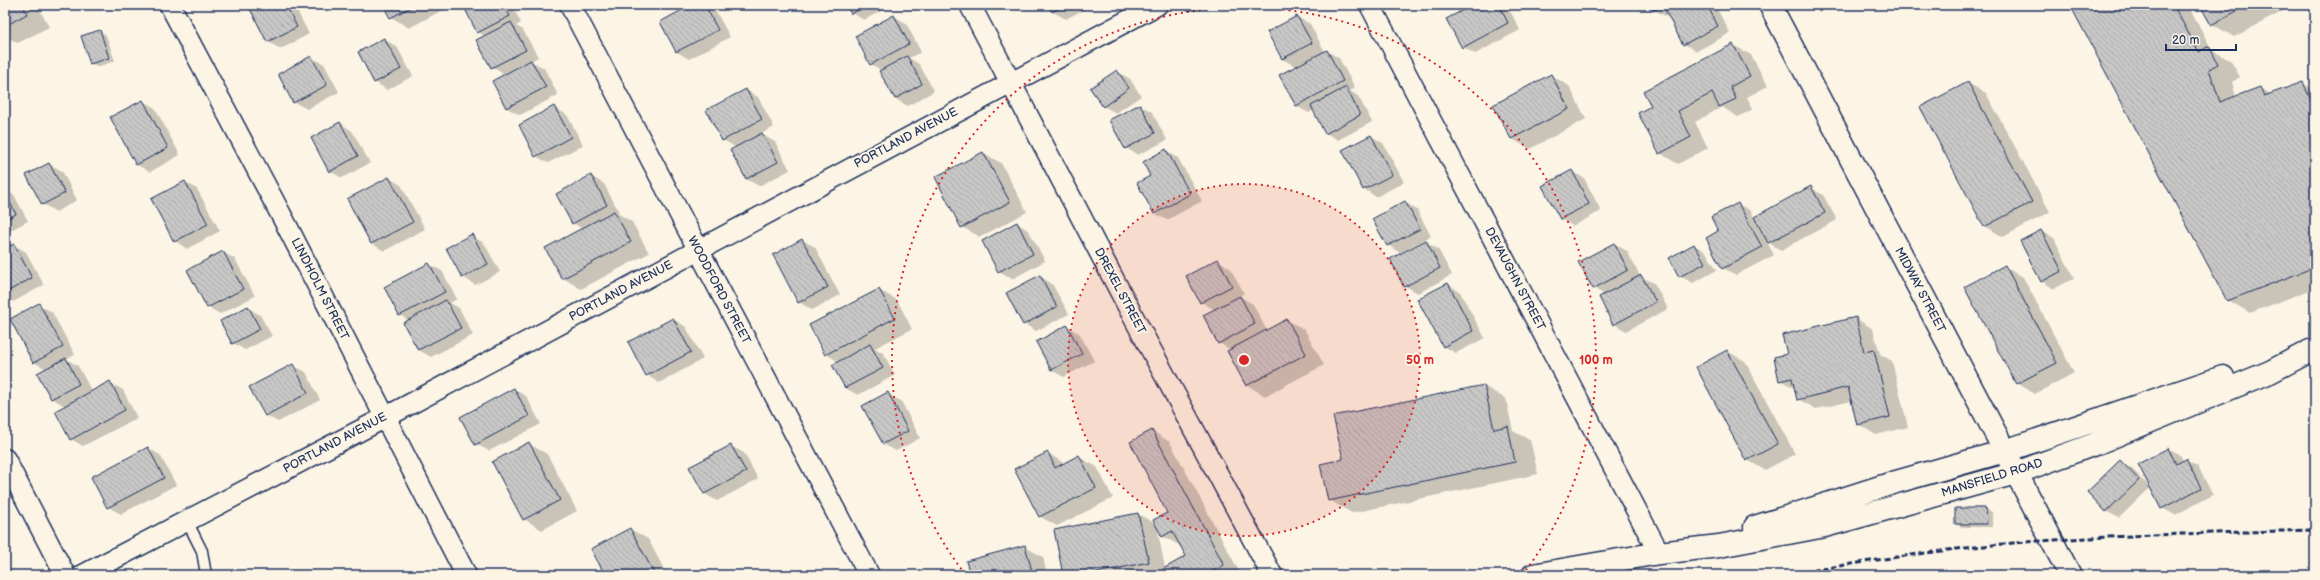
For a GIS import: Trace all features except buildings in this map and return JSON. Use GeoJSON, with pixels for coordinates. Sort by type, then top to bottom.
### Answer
{"type":"FeatureCollection","features":[{"type":"Feature","properties":{"kind":"main road","name":"MIDWAY STREET"},"geometry":{"type":"LineString","coordinates":[[1770,5],[2070,575]]}},
{"type":"Feature","properties":{"kind":"main road","name":"MANSFIELD ROAD"},"geometry":{"type":"LineString","coordinates":[[1659,553],[1763,525],[1896,482],[2005,451],[2241,371],[2312,350]]}},
{"type":"Feature","properties":{"kind":"main road","name":"MANSFIELD ROAD"},"geometry":{"type":"LineString","coordinates":[[1533,575],[1659,553],[1719,546],[1825,526],[2016,472],[2095,444],[2255,378],[2312,350]]}},
{"type":"Feature","properties":{"kind":"street","name":"LINDHOLM STREET"},"geometry":{"type":"LineString","coordinates":[[170,5],[386,417],[465,575]]}},
{"type":"Feature","properties":{"kind":"street","name":"WOODFORD STREET"},"geometry":{"type":"LineString","coordinates":[[570,5],[869,575]]}},
{"type":"Feature","properties":{"kind":"street","name":"DREXEL STREET"},"geometry":{"type":"LineString","coordinates":[[970,5],[1134,318],[1272,575]]}},
{"type":"Feature","properties":{"kind":"street","name":"PORTLAND AVENUE"},"geometry":{"type":"LineString","coordinates":[[84,575],[386,417],[1157,5]]}},
{"type":"Feature","properties":{"kind":"street","name":"DEVAUGHN STREET"},"geometry":{"type":"LineString","coordinates":[[1370,5],[1659,553]]}},
{"type":"Feature","properties":{"kind":"street"},"geometry":{"type":"LineString","coordinates":[[5,459],[65,575]]}},
{"type":"Feature","properties":{"kind":"lane"},"geometry":{"type":"LineString","coordinates":[[187,521],[202,552],[206,575]]}},
{"type":"Feature","properties":{"kind":"railway"},"geometry":{"type":"LineString","coordinates":[[1786,575],[1899,557],[2013,543],[2126,536],[2315,530]]}}]}
